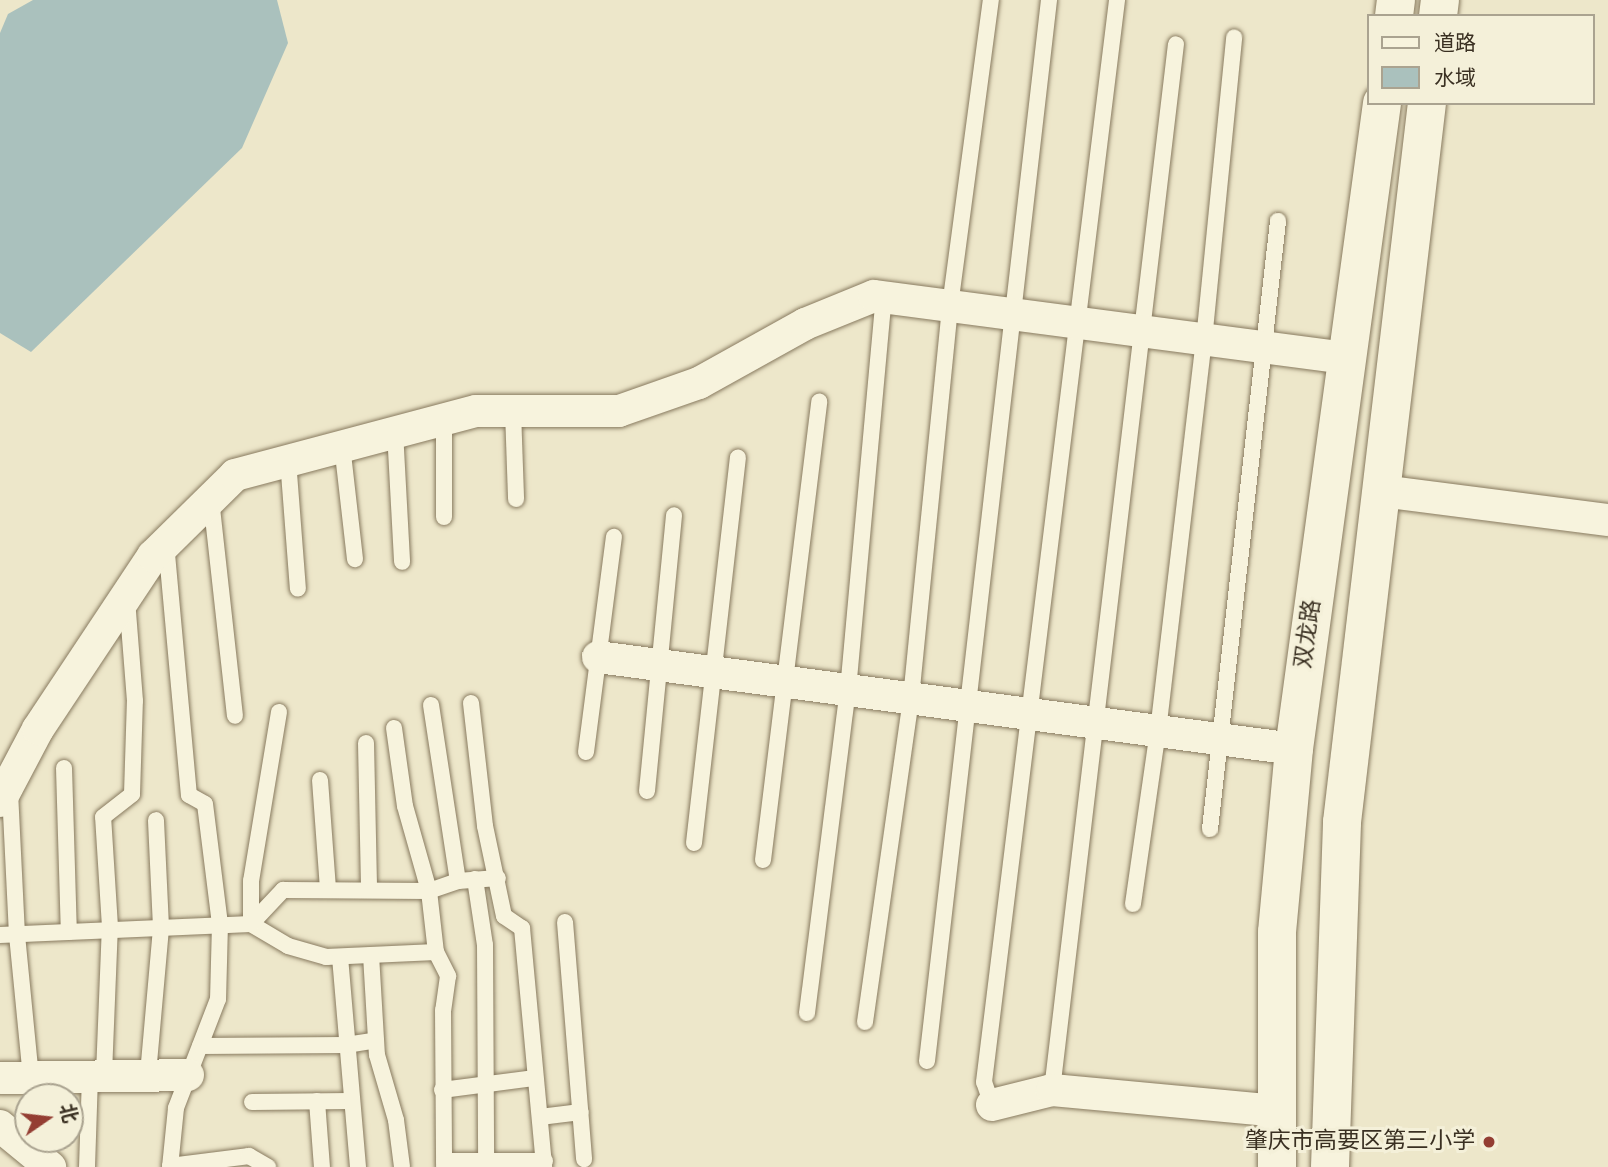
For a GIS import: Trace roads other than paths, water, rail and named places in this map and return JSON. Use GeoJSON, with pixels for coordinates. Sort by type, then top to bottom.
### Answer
{"type":"FeatureCollection","features":[{"type":"Feature","properties":{"kind":"street","name":"双龙路"},"geometry":{"type":"LineString","coordinates":[[1277,1167],[1277,933],[1294,748],[1382,105]]}},
{"type":"Feature","properties":{"kind":"street"},"geometry":{"type":"LineString","coordinates":[[1331,1167],[1342,822],[1427,105]]}},
{"type":"Feature","properties":{"kind":"street"},"geometry":{"type":"LineString","coordinates":[[5,792],[38,729],[127,595],[166,543],[235,475],[476,411],[619,411],[699,383],[816,320],[874,296],[1346,358]]}},
{"type":"Feature","properties":{"kind":"street"},"geometry":{"type":"LineString","coordinates":[[1381,491],[1608,520]]}},
{"type":"Feature","properties":{"kind":"street"},"geometry":{"type":"LineString","coordinates":[[598,657],[1294,748]]}},
{"type":"Feature","properties":{"kind":"street"},"geometry":{"type":"LineString","coordinates":[[0,1078],[31,1079],[97,1074],[188,1075]]}},
{"type":"Feature","properties":{"kind":"street"},"geometry":{"type":"LineString","coordinates":[[992,1105],[1052,1090],[1277,1111]]}},
{"type":"Feature","properties":{"kind":"street"},"geometry":{"type":"LineString","coordinates":[[0,1126],[50,1167]]}},
{"type":"Feature","properties":{"kind":"lane"},"geometry":{"type":"LineString","coordinates":[[865,1022],[911,698],[950,306],[991,0]]}},
{"type":"Feature","properties":{"kind":"lane"},"geometry":{"type":"LineString","coordinates":[[927,1061],[971,706],[1049,0]]}},
{"type":"Feature","properties":{"kind":"lane"},"geometry":{"type":"LineString","coordinates":[[992,1105],[984,1082],[1027,713],[1117,0]]}},
{"type":"Feature","properties":{"kind":"lane"},"geometry":{"type":"LineString","coordinates":[[1133,904],[1158,731],[1204,340],[1234,37]]}},
{"type":"Feature","properties":{"kind":"lane"},"geometry":{"type":"LineString","coordinates":[[1052,1090],[1139,331],[1176,44]]}},
{"type":"Feature","properties":{"kind":"lane"},"geometry":{"type":"LineString","coordinates":[[1210,830],[1266,348],[1278,221]]}},
{"type":"Feature","properties":{"kind":"lane"},"geometry":{"type":"LineString","coordinates":[[807,1013],[848,690],[884,297]]}},
{"type":"Feature","properties":{"kind":"lane"},"geometry":{"type":"LineString","coordinates":[[763,860],[787,681],[819,401]]}},
{"type":"Feature","properties":{"kind":"lane"},"geometry":{"type":"LineString","coordinates":[[513,411],[516,499]]}},
{"type":"Feature","properties":{"kind":"lane"},"geometry":{"type":"LineString","coordinates":[[444,419],[444,517]]}},
{"type":"Feature","properties":{"kind":"lane"},"geometry":{"type":"LineString","coordinates":[[395,432],[402,562]]}},
{"type":"Feature","properties":{"kind":"lane"},"geometry":{"type":"LineString","coordinates":[[342,445],[355,559]]}},
{"type":"Feature","properties":{"kind":"lane"},"geometry":{"type":"LineString","coordinates":[[694,843],[716,672],[738,457]]}},
{"type":"Feature","properties":{"kind":"lane"},"geometry":{"type":"LineString","coordinates":[[288,460],[298,589]]}},
{"type":"Feature","properties":{"kind":"lane"},"geometry":{"type":"LineString","coordinates":[[211,499],[235,716]]}},
{"type":"Feature","properties":{"kind":"lane"},"geometry":{"type":"LineString","coordinates":[[647,792],[674,515]]}},
{"type":"Feature","properties":{"kind":"lane"},"geometry":{"type":"LineString","coordinates":[[586,752],[614,537]]}},
{"type":"Feature","properties":{"kind":"lane"},"geometry":{"type":"LineString","coordinates":[[166,543],[189,795],[205,804],[220,924],[218,999],[176,1108],[170,1166],[249,1156],[268,1167]]}},
{"type":"Feature","properties":{"kind":"lane"},"geometry":{"type":"LineString","coordinates":[[87,1167],[110,927],[103,817],[132,794],[135,701],[127,595]]}},
{"type":"Feature","properties":{"kind":"lane"},"geometry":{"type":"LineString","coordinates":[[394,728],[405,806],[429,891],[436,952],[447,976],[442,1090],[444,1164],[545,1164],[522,929],[505,916],[485,826],[471,702]]}},
{"type":"Feature","properties":{"kind":"lane"},"geometry":{"type":"LineString","coordinates":[[431,705],[458,881]]}},
{"type":"Feature","properties":{"kind":"lane"},"geometry":{"type":"LineString","coordinates":[[251,924],[251,881],[279,712]]}},
{"type":"Feature","properties":{"kind":"lane"},"geometry":{"type":"LineString","coordinates":[[366,743],[369,890]]}},
{"type":"Feature","properties":{"kind":"lane"},"geometry":{"type":"LineString","coordinates":[[64,768],[69,932]]}},
{"type":"Feature","properties":{"kind":"lane"},"geometry":{"type":"LineString","coordinates":[[320,780],[328,890]]}},
{"type":"Feature","properties":{"kind":"lane"},"geometry":{"type":"LineString","coordinates":[[5,792],[31,1079]]}},
{"type":"Feature","properties":{"kind":"lane"},"geometry":{"type":"LineString","coordinates":[[148,1074],[161,927],[156,820]]}},
{"type":"Feature","properties":{"kind":"lane"},"geometry":{"type":"LineString","coordinates":[[251,924],[283,890],[429,891],[458,881],[498,877]]}},
{"type":"Feature","properties":{"kind":"lane"},"geometry":{"type":"LineString","coordinates":[[475,879],[485,946],[486,1164]]}},
{"type":"Feature","properties":{"kind":"lane"},"geometry":{"type":"LineString","coordinates":[[565,922],[584,1159]]}},
{"type":"Feature","properties":{"kind":"lane"},"geometry":{"type":"LineString","coordinates":[[0,935],[251,924],[288,946],[340,957],[436,952]]}},
{"type":"Feature","properties":{"kind":"lane"},"geometry":{"type":"LineString","coordinates":[[371,955],[376,1040],[396,1120],[401,1167]]}},
{"type":"Feature","properties":{"kind":"lane"},"geometry":{"type":"LineString","coordinates":[[340,957],[350,1101],[358,1167]]}},
{"type":"Feature","properties":{"kind":"lane"},"geometry":{"type":"LineString","coordinates":[[200,1046],[346,1045],[376,1040]]}},
{"type":"Feature","properties":{"kind":"lane"},"geometry":{"type":"LineString","coordinates":[[442,1090],[536,1078]]}},
{"type":"Feature","properties":{"kind":"lane"},"geometry":{"type":"LineString","coordinates":[[317,1101],[321,1167]]}},
{"type":"Feature","properties":{"kind":"lane"},"geometry":{"type":"LineString","coordinates":[[252,1102],[350,1101]]}},
{"type":"Feature","properties":{"kind":"lane"},"geometry":{"type":"LineString","coordinates":[[540,1117],[580,1112]]}},
{"type":"Feature","properties":{"kind":"water"},"geometry":{"type":"Polygon","coordinates":[[[33,0],[277,0],[288,43],[242,148],[31,352],[0,333],[0,33],[8,14],[33,0]]]}},
{"type":"Feature","properties":{"kind":"place","name":"肇庆市高要区第三小学"},"geometry":{"type":"Point","coordinates":[1489,1142]}}]}
